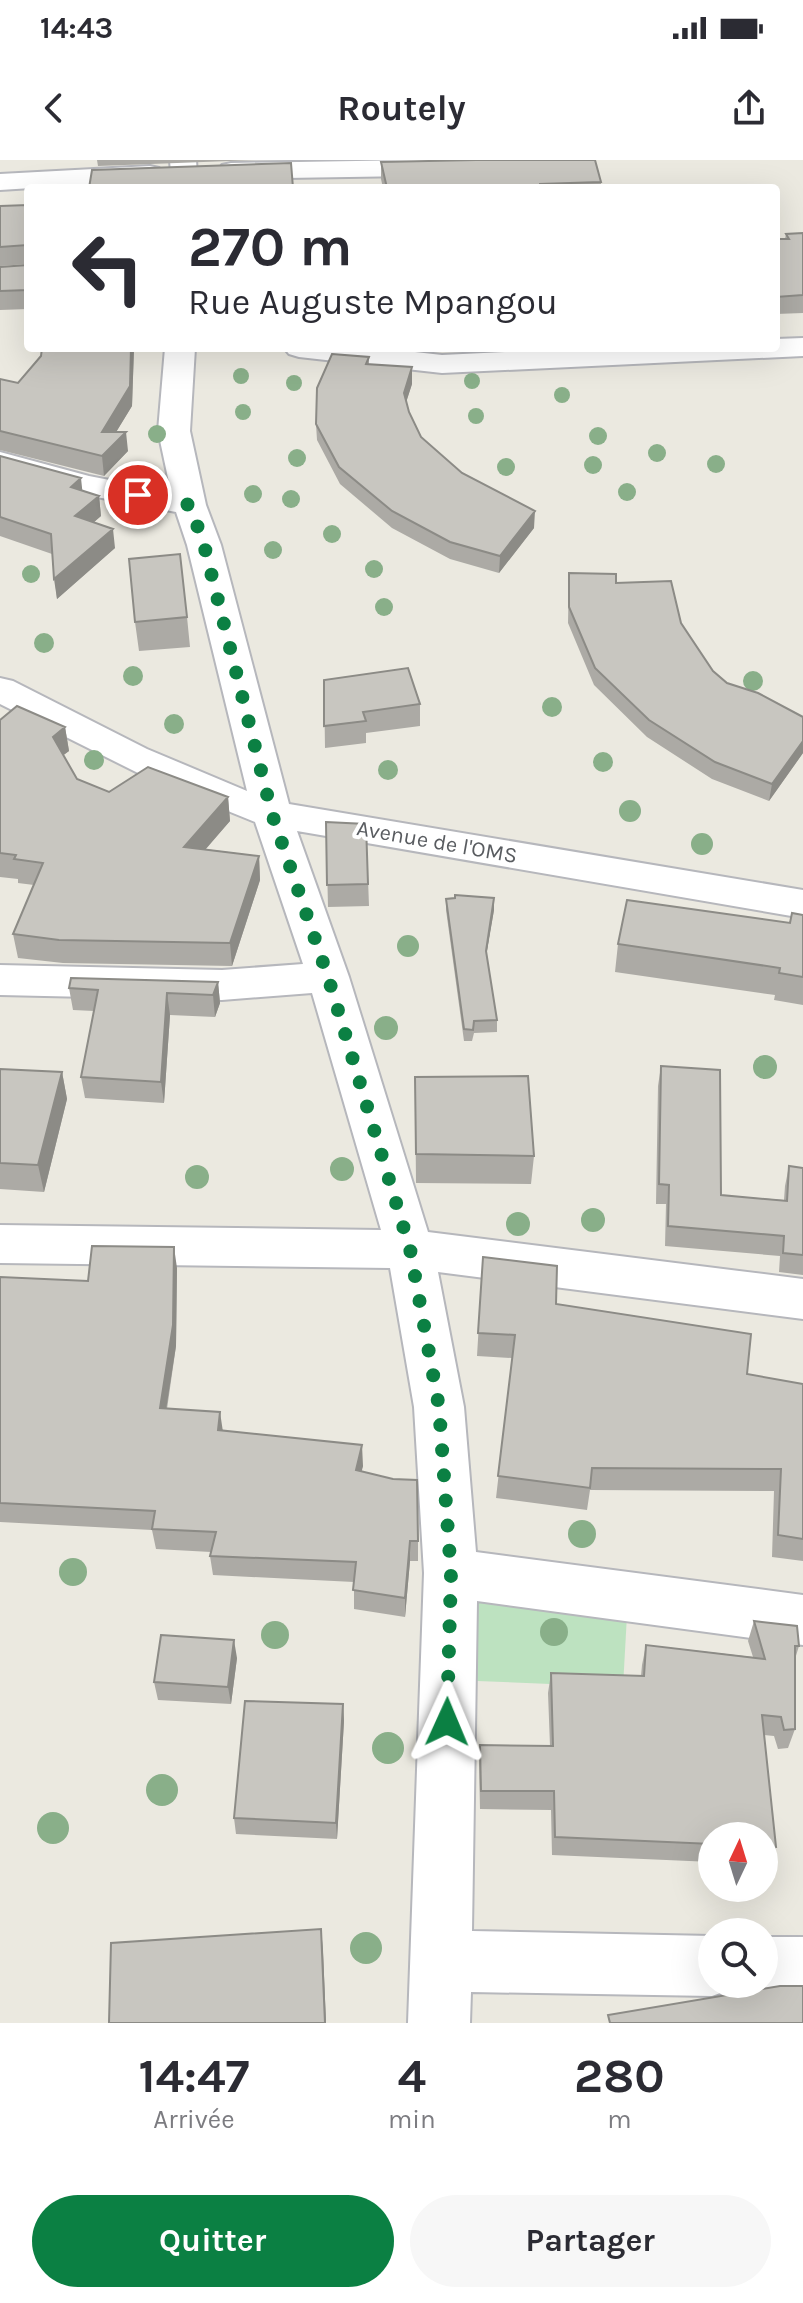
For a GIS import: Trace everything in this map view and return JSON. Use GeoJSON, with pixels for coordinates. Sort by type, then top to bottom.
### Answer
{"type":"FeatureCollection","features":[{"type":"Feature","properties":{"kind":"street"},"geometry":{"type":"LineString","coordinates":[[0,182],[184,173],[412,168],[540,160]]}},
{"type":"Feature","properties":{"kind":"street"},"geometry":{"type":"LineString","coordinates":[[780,348],[803,347]]}},
{"type":"Feature","properties":{"kind":"street"},"geometry":{"type":"LineString","coordinates":[[180,352],[174,431],[190,505],[204,545],[272,814],[328,977],[410,1249],[439,1407],[451,1573],[439,2023]]}},
{"type":"Feature","properties":{"kind":"street"},"geometry":{"type":"LineString","coordinates":[[335,352],[442,364],[504,364],[715,352]]}},
{"type":"Feature","properties":{"kind":"street"},"geometry":{"type":"LineString","coordinates":[[0,462],[86,485],[190,505]]}},
{"type":"Feature","properties":{"kind":"street","name":"Avenue de l'OMS"},"geometry":{"type":"LineString","coordinates":[[0,689],[159,769],[222,797],[272,814],[803,904]]}},
{"type":"Feature","properties":{"kind":"street"},"geometry":{"type":"LineString","coordinates":[[0,980],[222,985],[328,977]]}},
{"type":"Feature","properties":{"kind":"street"},"geometry":{"type":"LineString","coordinates":[[0,1244],[410,1249],[803,1299]]}},
{"type":"Feature","properties":{"kind":"street"},"geometry":{"type":"LineString","coordinates":[[451,1573],[803,1620]]}},
{"type":"Feature","properties":{"kind":"street"},"geometry":{"type":"LineString","coordinates":[[441,1961],[698,1966]]}},
{"type":"Feature","properties":{"kind":"street"},"geometry":{"type":"LineString","coordinates":[[778,1967],[803,1967]]}},
{"type":"Feature","properties":{"kind":"green space"},"geometry":{"type":"Polygon","coordinates":[[[474,1601],[627,1615],[623,1687],[477,1681],[474,1601]]]}},
{"type":"Feature","properties":{"kind":"building"},"geometry":{"type":"Polygon","coordinates":[[[595,160],[601,182],[386,184],[381,162],[595,160]]]}},
{"type":"Feature","properties":{"kind":"building"},"geometry":{"type":"Polygon","coordinates":[[[291,163],[293,184],[90,184],[92,170],[291,163]]]}},
{"type":"Feature","properties":{"kind":"building"},"geometry":{"type":"Polygon","coordinates":[[[24,205],[24,245],[0,247],[0,206],[24,205]]]}},
{"type":"Feature","properties":{"kind":"building"},"geometry":{"type":"Polygon","coordinates":[[[803,233],[803,295],[780,297],[780,239],[789,239],[786,234],[803,233]]]}},
{"type":"Feature","properties":{"kind":"building"},"geometry":{"type":"Polygon","coordinates":[[[24,265],[24,290],[0,291],[0,267],[24,265]]]}},
{"type":"Feature","properties":{"kind":"building"},"geometry":{"type":"Polygon","coordinates":[[[42,352],[131,352],[130,386],[102,432],[126,432],[102,456],[0,431],[0,379],[18,383],[42,352]]]}},
{"type":"Feature","properties":{"kind":"building"},"geometry":{"type":"Polygon","coordinates":[[[332,354],[369,357],[366,364],[412,367],[404,393],[421,437],[462,473],[535,511],[500,556],[450,542],[392,511],[339,467],[316,424],[317,388],[332,354]]]}},
{"type":"Feature","properties":{"kind":"building"},"geometry":{"type":"Polygon","coordinates":[[[0,456],[81,478],[71,487],[99,496],[75,516],[113,529],[54,579],[51,534],[0,517],[0,456]]]}},
{"type":"Feature","properties":{"kind":"building"},"geometry":{"type":"Polygon","coordinates":[[[180,554],[187,617],[135,622],[129,559],[180,554]]]}},
{"type":"Feature","properties":{"kind":"building"},"geometry":{"type":"Polygon","coordinates":[[[569,573],[616,574],[616,583],[671,581],[681,623],[713,671],[727,683],[758,693],[803,717],[803,741],[772,784],[715,762],[649,720],[595,668],[569,607],[569,573]]]}},
{"type":"Feature","properties":{"kind":"building"},"geometry":{"type":"Polygon","coordinates":[[[408,668],[420,704],[363,712],[366,721],[324,726],[324,680],[408,668]]]}},
{"type":"Feature","properties":{"kind":"building"},"geometry":{"type":"Polygon","coordinates":[[[17,706],[65,727],[53,737],[77,779],[109,792],[148,767],[228,797],[184,847],[259,856],[230,943],[59,940],[13,934],[43,863],[14,859],[16,855],[0,853],[0,720],[17,706]]]}},
{"type":"Feature","properties":{"kind":"building"},"geometry":{"type":"Polygon","coordinates":[[[326,822],[366,824],[368,884],[327,885],[326,822]]]}},
{"type":"Feature","properties":{"kind":"building"},"geometry":{"type":"Polygon","coordinates":[[[455,895],[494,898],[486,951],[497,1020],[474,1021],[473,1030],[464,1029],[446,899],[455,898],[455,895]]]}},
{"type":"Feature","properties":{"kind":"building"},"geometry":{"type":"Polygon","coordinates":[[[627,900],[790,923],[792,913],[803,915],[803,977],[779,973],[780,968],[618,944],[627,900]]]}},
{"type":"Feature","properties":{"kind":"building"},"geometry":{"type":"Polygon","coordinates":[[[71,978],[218,982],[213,995],[167,993],[161,1082],[81,1077],[98,990],[69,988],[71,978]]]}},
{"type":"Feature","properties":{"kind":"building"},"geometry":{"type":"Polygon","coordinates":[[[661,1066],[720,1070],[721,1195],[787,1201],[789,1166],[803,1168],[803,1255],[783,1253],[784,1236],[668,1226],[669,1185],[659,1184],[661,1066]]]}},
{"type":"Feature","properties":{"kind":"building"},"geometry":{"type":"Polygon","coordinates":[[[0,1069],[62,1072],[38,1165],[0,1163],[0,1069]]]}},
{"type":"Feature","properties":{"kind":"building"},"geometry":{"type":"Polygon","coordinates":[[[528,1076],[534,1156],[416,1154],[415,1077],[528,1076]]]}},
{"type":"Feature","properties":{"kind":"building"},"geometry":{"type":"Polygon","coordinates":[[[92,1246],[174,1247],[173,1325],[160,1408],[220,1412],[218,1430],[362,1445],[356,1470],[393,1479],[417,1480],[418,1541],[410,1541],[405,1598],[353,1590],[356,1562],[210,1556],[216,1532],[152,1529],[155,1511],[0,1503],[0,1277],[88,1281],[92,1246]]]}},
{"type":"Feature","properties":{"kind":"building"},"geometry":{"type":"Polygon","coordinates":[[[483,1257],[557,1266],[556,1304],[751,1334],[747,1374],[803,1384],[803,1539],[778,1535],[781,1469],[592,1468],[590,1488],[498,1476],[515,1335],[478,1333],[483,1257]]]}},
{"type":"Feature","properties":{"kind":"building"},"geometry":{"type":"Polygon","coordinates":[[[754,1621],[797,1626],[795,1729],[784,1730],[781,1717],[762,1715],[773,1822],[698,1822],[698,1843],[555,1837],[554,1791],[481,1791],[480,1745],[553,1746],[551,1673],[644,1676],[646,1645],[765,1659],[754,1621]]]}},
{"type":"Feature","properties":{"kind":"building"},"geometry":{"type":"Polygon","coordinates":[[[161,1635],[234,1640],[228,1687],[154,1682],[161,1635]]]}},
{"type":"Feature","properties":{"kind":"building"},"geometry":{"type":"Polygon","coordinates":[[[245,1701],[343,1704],[336,1823],[234,1818],[245,1701]]]}},
{"type":"Feature","properties":{"kind":"building"},"geometry":{"type":"Polygon","coordinates":[[[321,1929],[325,2023],[109,2023],[111,1943],[321,1929]]]}},
{"type":"Feature","properties":{"kind":"building"},"geometry":{"type":"Polygon","coordinates":[[[778,1986],[803,1986],[803,2023],[610,2023],[608,2015],[709,1998],[778,1998],[778,1986]]]}},
{"type":"Feature","properties":{"kind":"route"},"geometry":{"type":"LineString","coordinates":[[138,495],[190,505],[204,545],[272,814],[328,977],[410,1249],[439,1407],[451,1573],[447,1722]]}}]}
